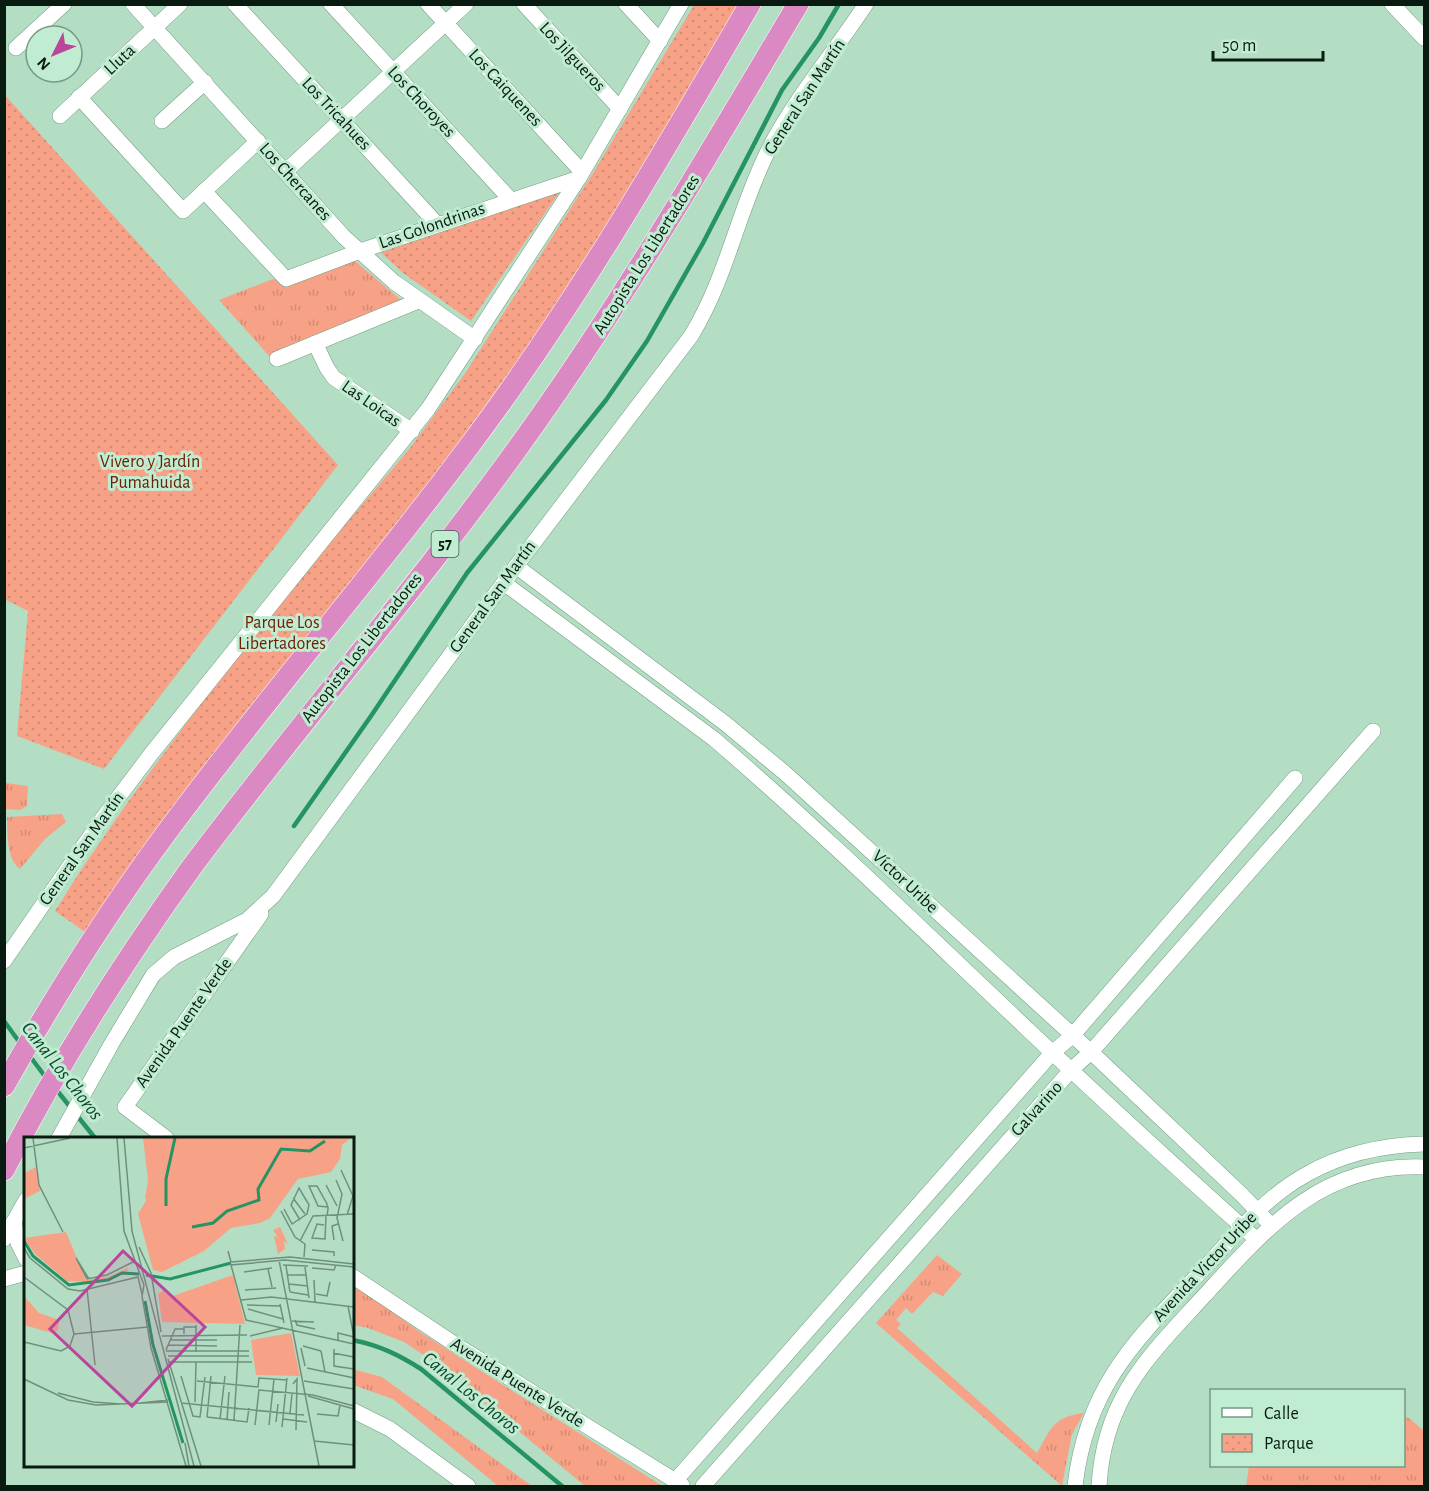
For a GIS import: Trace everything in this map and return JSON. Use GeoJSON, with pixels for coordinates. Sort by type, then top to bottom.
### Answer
{"type":"FeatureCollection","features":[{"type":"Feature","properties":{"kind":"highway","name":"57"},"geometry":{"type":"LineString","coordinates":[[8,1080],[102,924],[164,836],[437,489],[529,363],[619,226],[750,4]]}},
{"type":"Feature","properties":{"kind":"highway","name":"Autopista Los Libertadores"},"geometry":{"type":"LineString","coordinates":[[4,1170],[62,1063],[118,972],[191,867],[470,512],[562,387],[642,266],[798,4]]}},
{"type":"Feature","properties":{"kind":"street"},"geometry":{"type":"LineString","coordinates":[[16,48],[64,4]]}},
{"type":"Feature","properties":{"kind":"street","name":"Los Chercanes"},"geometry":{"type":"LineString","coordinates":[[133,4],[325,216],[360,251],[418,301],[475,339]]}},
{"type":"Feature","properties":{"kind":"street","name":"Lluta"},"geometry":{"type":"LineString","coordinates":[[60,116],[180,4]]}},
{"type":"Feature","properties":{"kind":"street","name":"Los Tricahues"},"geometry":{"type":"LineString","coordinates":[[235,4],[437,224]]}},
{"type":"Feature","properties":{"kind":"street","name":"Los Choroyes"},"geometry":{"type":"LineString","coordinates":[[331,4],[510,200]]}},
{"type":"Feature","properties":{"kind":"street","name":"Los Caiquenes"},"geometry":{"type":"LineString","coordinates":[[428,4],[581,175]]}},
{"type":"Feature","properties":{"kind":"street"},"geometry":{"type":"LineString","coordinates":[[286,171],[466,4]]}},
{"type":"Feature","properties":{"kind":"street","name":"Los Jilgueros"},"geometry":{"type":"LineString","coordinates":[[524,4],[620,109]]}},
{"type":"Feature","properties":{"kind":"street"},"geometry":{"type":"LineString","coordinates":[[626,4],[660,41]]}},
{"type":"Feature","properties":{"kind":"street","name":"General San Martín"},"geometry":{"type":"LineString","coordinates":[[4,961],[102,819],[151,754],[412,431],[475,339],[581,175],[681,4]]}},
{"type":"Feature","properties":{"kind":"street","name":"General San Martín"},"geometry":{"type":"LineString","coordinates":[[60,1137],[153,975],[180,953],[247,920],[273,896],[516,566],[697,326],[719,282],[751,189],[767,153],[787,118],[867,4]]}},
{"type":"Feature","properties":{"kind":"street"},"geometry":{"type":"LineString","coordinates":[[1392,4],[1425,38]]}},
{"type":"Feature","properties":{"kind":"street"},"geometry":{"type":"LineString","coordinates":[[162,122],[205,82]]}},
{"type":"Feature","properties":{"kind":"street"},"geometry":{"type":"LineString","coordinates":[[80,97],[183,211],[258,141]]}},
{"type":"Feature","properties":{"kind":"street","name":"Las Golondrinas"},"geometry":{"type":"LineString","coordinates":[[204,191],[286,279],[360,251],[581,175]]}},
{"type":"Feature","properties":{"kind":"street"},"geometry":{"type":"LineString","coordinates":[[277,359],[418,301]]}},
{"type":"Feature","properties":{"kind":"street","name":"Las Loicas"},"geometry":{"type":"LineString","coordinates":[[315,343],[331,375],[412,431]]}},
{"type":"Feature","properties":{"kind":"street","name":"Víctor Uribe"},"geometry":{"type":"LineString","coordinates":[[516,566],[726,724],[786,774],[1091,1052],[1271,1226]]}},
{"type":"Feature","properties":{"kind":"street","name":"Víctor Uribe"},"geometry":{"type":"LineString","coordinates":[[504,583],[714,739],[771,789],[1052,1053],[1256,1239]]}},
{"type":"Feature","properties":{"kind":"street","name":"Galvarino"},"geometry":{"type":"LineString","coordinates":[[703,1486],[1072,1070],[1091,1052],[1373,731]]}},
{"type":"Feature","properties":{"kind":"street"},"geometry":{"type":"LineString","coordinates":[[771,789],[786,774]]}},
{"type":"Feature","properties":{"kind":"street","name":"Galvarino"},"geometry":{"type":"LineString","coordinates":[[680,1484],[781,1360],[1052,1053],[1072,1036],[1295,778]]}},
{"type":"Feature","properties":{"kind":"street"},"geometry":{"type":"LineString","coordinates":[[1246,836],[1266,854]]}},
{"type":"Feature","properties":{"kind":"street","name":"Avenida Puente Verde"},"geometry":{"type":"LineString","coordinates":[[165,1137],[125,1107],[273,896]]}},
{"type":"Feature","properties":{"kind":"street","name":"Avenida Victor Uribe"},"geometry":{"type":"LineString","coordinates":[[1075,1486],[1079,1457],[1087,1429],[1113,1371],[1140,1337],[1257,1210],[1293,1182],[1329,1163],[1388,1146],[1425,1144]]}},
{"type":"Feature","properties":{"kind":"street","name":"Avenida Victor Uribe"},"geometry":{"type":"LineString","coordinates":[[1099,1486],[1106,1436],[1123,1394],[1146,1358],[1256,1239],[1307,1198],[1348,1179],[1367,1172],[1425,1167]]}},
{"type":"Feature","properties":{"kind":"street"},"geometry":{"type":"LineString","coordinates":[[4,1239],[24,1204]]}},
{"type":"Feature","properties":{"kind":"street"},"geometry":{"type":"LineString","coordinates":[[14,1221],[18,1243],[24,1255]]}},
{"type":"Feature","properties":{"kind":"street"},"geometry":{"type":"LineString","coordinates":[[4,1279],[24,1274]]}},
{"type":"Feature","properties":{"kind":"street","name":"Avenida Puente Verde"},"geometry":{"type":"LineString","coordinates":[[354,1277],[453,1343],[680,1484]]}},
{"type":"Feature","properties":{"kind":"street"},"geometry":{"type":"LineString","coordinates":[[781,1360],[800,1377]]}},
{"type":"Feature","properties":{"kind":"street"},"geometry":{"type":"LineString","coordinates":[[354,1411],[390,1429],[468,1486]]}},
{"type":"Feature","properties":{"kind":"green space","name":"Parque Los Libertadores"},"geometry":{"type":"Polygon","coordinates":[[[694,5],[739,5],[596,245],[459,448],[247,710],[121,878],[85,932],[55,911],[83,867],[188,721],[313,563],[410,448],[466,372],[593,173],[694,5]]]}},
{"type":"Feature","properties":{"kind":"green space","name":"Vivero y Jardín Pumahuida"},"geometry":{"type":"Polygon","coordinates":[[[4,94],[338,465],[104,769],[17,736],[28,611],[4,599],[4,94]]]}},
{"type":"Feature","properties":{"kind":"green space"},"geometry":{"type":"Polygon","coordinates":[[[560,191],[471,321],[403,273],[376,248],[560,191]]]}},
{"type":"Feature","properties":{"kind":"green space"},"geometry":{"type":"Polygon","coordinates":[[[355,261],[401,300],[270,357],[219,300],[273,279],[291,284],[355,261]]]}},
{"type":"Feature","properties":{"kind":"green space"},"geometry":{"type":"Polygon","coordinates":[[[6,783],[28,786],[27,806],[20,810],[5,809],[6,783]]]}},
{"type":"Feature","properties":{"kind":"green space"},"geometry":{"type":"Polygon","coordinates":[[[62,814],[66,822],[45,839],[20,869],[15,865],[10,852],[7,817],[62,814]]]}},
{"type":"Feature","properties":{"kind":"green space"},"geometry":{"type":"Polygon","coordinates":[[[937,1255],[962,1274],[943,1296],[933,1292],[912,1314],[906,1308],[896,1320],[901,1324],[897,1328],[1037,1453],[1059,1421],[1084,1413],[1072,1434],[1062,1486],[876,1323],[937,1255]]]}},
{"type":"Feature","properties":{"kind":"green space"},"geometry":{"type":"Polygon","coordinates":[[[354,1285],[423,1334],[661,1485],[585,1486],[437,1364],[404,1342],[368,1328],[354,1325],[354,1285]]]}},
{"type":"Feature","properties":{"kind":"green space"},"geometry":{"type":"Polygon","coordinates":[[[354,1370],[382,1377],[532,1486],[498,1486],[393,1399],[354,1385],[354,1370]]]}},
{"type":"Feature","properties":{"kind":"green space"},"geometry":{"type":"Polygon","coordinates":[[[1405,1417],[1424,1431],[1424,1486],[1246,1486],[1249,1467],[1405,1467],[1405,1417]]]}},
{"type":"Feature","properties":{"kind":"waterway"},"geometry":{"type":"LineString","coordinates":[[294,826],[467,573],[606,400],[647,341],[703,243],[782,90],[819,38],[839,4]]}},
{"type":"Feature","properties":{"kind":"waterway","name":"Canal Los Choros"},"geometry":{"type":"LineString","coordinates":[[4,1021],[20,1043]]}},
{"type":"Feature","properties":{"kind":"waterway","name":"Canal Los Choros"},"geometry":{"type":"LineString","coordinates":[[29,1055],[47,1079]]}},
{"type":"Feature","properties":{"kind":"waterway","name":"Canal Los Choros"},"geometry":{"type":"LineString","coordinates":[[55,1088],[94,1137]]}},
{"type":"Feature","properties":{"kind":"waterway","name":"Canal Los Choros"},"geometry":{"type":"LineString","coordinates":[[354,1341],[388,1351],[421,1369],[562,1486]]}}]}
